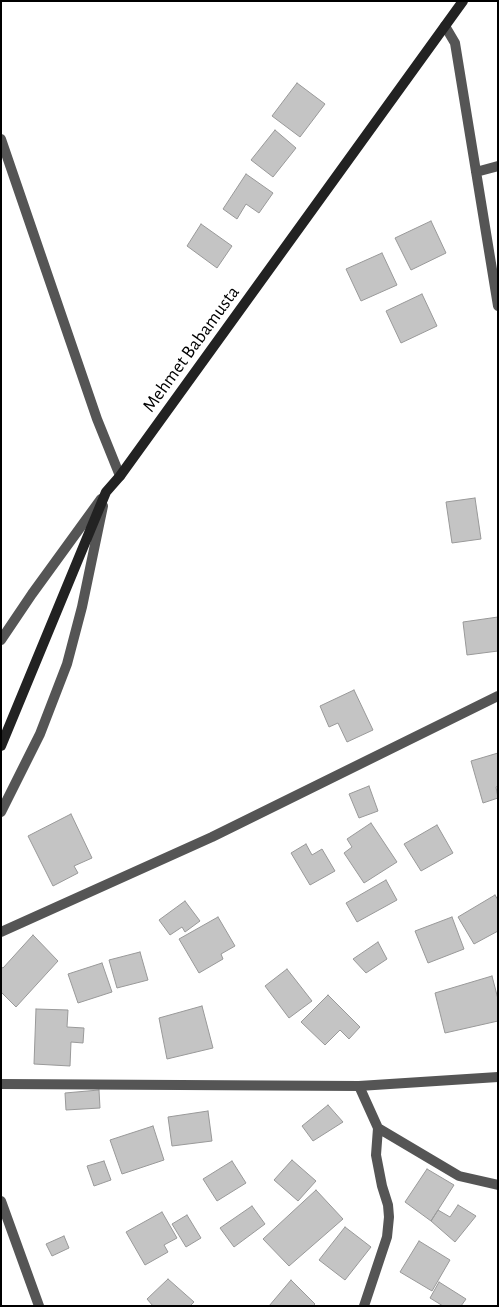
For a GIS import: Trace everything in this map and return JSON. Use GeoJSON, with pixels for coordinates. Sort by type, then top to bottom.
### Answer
{"type":"FeatureCollection","features":[{"type":"Feature","properties":{"kind":"main road","name":"Mehmet Babamusta"},"geometry":{"type":"LineString","coordinates":[[1,746],[106,492],[120,476],[463,1]]}},
{"type":"Feature","properties":{"kind":"street"},"geometry":{"type":"LineString","coordinates":[[445,26],[455,43],[498,306]]}},
{"type":"Feature","properties":{"kind":"street"},"geometry":{"type":"LineString","coordinates":[[1,139],[17,180],[96,419],[120,476]]}},
{"type":"Feature","properties":{"kind":"street"},"geometry":{"type":"LineString","coordinates":[[476,172],[498,166]]}},
{"type":"Feature","properties":{"kind":"street"},"geometry":{"type":"LineString","coordinates":[[1,640],[106,492]]}},
{"type":"Feature","properties":{"kind":"street"},"geometry":{"type":"LineString","coordinates":[[1,812],[40,734],[67,664],[82,607],[106,492]]}},
{"type":"Feature","properties":{"kind":"street"},"geometry":{"type":"LineString","coordinates":[[1,932],[212,837],[498,696]]}},
{"type":"Feature","properties":{"kind":"street"},"geometry":{"type":"LineString","coordinates":[[1,1084],[359,1086],[498,1078]]}},
{"type":"Feature","properties":{"kind":"street"},"geometry":{"type":"LineString","coordinates":[[359,1086],[378,1128],[376,1155],[389,1217],[387,1236],[364,1306]]}},
{"type":"Feature","properties":{"kind":"street"},"geometry":{"type":"LineString","coordinates":[[378,1128],[459,1176],[498,1185]]}},
{"type":"Feature","properties":{"kind":"street"},"geometry":{"type":"LineString","coordinates":[[1,1200],[39,1306]]}},
{"type":"Feature","properties":{"kind":"building"},"geometry":{"type":"Polygon","coordinates":[[[297,83],[325,104],[300,137],[272,116],[297,83]]]}},
{"type":"Feature","properties":{"kind":"building"},"geometry":{"type":"Polygon","coordinates":[[[275,130],[296,148],[273,177],[251,160],[275,130]]]}},
{"type":"Feature","properties":{"kind":"building"},"geometry":{"type":"Polygon","coordinates":[[[246,174],[273,193],[259,213],[246,204],[237,219],[223,209],[246,174]]]}},
{"type":"Feature","properties":{"kind":"building"},"geometry":{"type":"Polygon","coordinates":[[[431,221],[446,253],[411,270],[395,238],[431,221]]]}},
{"type":"Feature","properties":{"kind":"building"},"geometry":{"type":"Polygon","coordinates":[[[201,224],[232,246],[217,268],[187,246],[201,224]]]}},
{"type":"Feature","properties":{"kind":"building"},"geometry":{"type":"Polygon","coordinates":[[[382,253],[397,285],[361,301],[346,269],[382,253]]]}},
{"type":"Feature","properties":{"kind":"building"},"geometry":{"type":"Polygon","coordinates":[[[422,294],[437,326],[401,343],[386,311],[422,294]]]}},
{"type":"Feature","properties":{"kind":"building"},"geometry":{"type":"Polygon","coordinates":[[[475,498],[481,539],[452,543],[446,502],[475,498]]]}},
{"type":"Feature","properties":{"kind":"building"},"geometry":{"type":"Polygon","coordinates":[[[498,617],[498,651],[467,655],[463,622],[498,617]]]}},
{"type":"Feature","properties":{"kind":"building"},"geometry":{"type":"Polygon","coordinates":[[[354,690],[373,730],[347,742],[338,723],[329,727],[320,706],[354,690]]]}},
{"type":"Feature","properties":{"kind":"building"},"geometry":{"type":"Polygon","coordinates":[[[498,753],[498,786],[496,787],[498,798],[483,803],[471,761],[498,753]]]}},
{"type":"Feature","properties":{"kind":"building"},"geometry":{"type":"Polygon","coordinates":[[[369,786],[378,811],[359,818],[349,794],[369,786]]]}},
{"type":"Feature","properties":{"kind":"building"},"geometry":{"type":"Polygon","coordinates":[[[71,814],[92,858],[74,866],[78,873],[53,886],[28,836],[71,814]]]}},
{"type":"Feature","properties":{"kind":"building"},"geometry":{"type":"Polygon","coordinates":[[[371,823],[397,862],[364,883],[344,853],[352,847],[347,839],[371,823]]]}},
{"type":"Feature","properties":{"kind":"building"},"geometry":{"type":"Polygon","coordinates":[[[437,825],[453,853],[421,871],[404,844],[437,825]]]}},
{"type":"Feature","properties":{"kind":"building"},"geometry":{"type":"Polygon","coordinates":[[[306,844],[312,855],[322,849],[335,871],[310,885],[291,853],[306,844]]]}},
{"type":"Feature","properties":{"kind":"building"},"geometry":{"type":"Polygon","coordinates":[[[386,880],[397,900],[357,922],[346,903],[386,880]]]}},
{"type":"Feature","properties":{"kind":"building"},"geometry":{"type":"Polygon","coordinates":[[[495,895],[498,900],[498,931],[474,944],[458,917],[495,895]]]}},
{"type":"Feature","properties":{"kind":"building"},"geometry":{"type":"Polygon","coordinates":[[[185,901],[200,921],[185,932],[182,927],[170,935],[159,920],[185,901]]]}},
{"type":"Feature","properties":{"kind":"building"},"geometry":{"type":"Polygon","coordinates":[[[218,917],[235,946],[221,954],[223,959],[199,973],[179,939],[218,917]]]}},
{"type":"Feature","properties":{"kind":"building"},"geometry":{"type":"Polygon","coordinates":[[[452,917],[464,949],[428,963],[415,931],[452,917]]]}},
{"type":"Feature","properties":{"kind":"building"},"geometry":{"type":"Polygon","coordinates":[[[33,935],[58,961],[16,1007],[1,992],[1,967],[3,968],[33,935]]]}},
{"type":"Feature","properties":{"kind":"building"},"geometry":{"type":"Polygon","coordinates":[[[378,942],[387,959],[366,973],[353,959],[378,942]]]}},
{"type":"Feature","properties":{"kind":"building"},"geometry":{"type":"Polygon","coordinates":[[[140,952],[148,980],[117,988],[109,960],[140,952]]]}},
{"type":"Feature","properties":{"kind":"building"},"geometry":{"type":"Polygon","coordinates":[[[102,963],[112,992],[78,1003],[68,974],[102,963]]]}},
{"type":"Feature","properties":{"kind":"building"},"geometry":{"type":"Polygon","coordinates":[[[287,969],[312,1001],[289,1018],[265,986],[287,969]]]}},
{"type":"Feature","properties":{"kind":"building"},"geometry":{"type":"Polygon","coordinates":[[[492,976],[498,999],[498,1021],[445,1033],[435,993],[492,976]]]}},
{"type":"Feature","properties":{"kind":"building"},"geometry":{"type":"Polygon","coordinates":[[[328,995],[360,1027],[349,1039],[340,1030],[325,1045],[301,1022],[328,995]]]}},
{"type":"Feature","properties":{"kind":"building"},"geometry":{"type":"Polygon","coordinates":[[[202,1006],[213,1048],[167,1059],[159,1018],[202,1006]]]}},
{"type":"Feature","properties":{"kind":"building"},"geometry":{"type":"Polygon","coordinates":[[[36,1009],[68,1010],[67,1027],[84,1028],[83,1043],[71,1042],[70,1066],[34,1064],[36,1009]]]}},
{"type":"Feature","properties":{"kind":"building"},"geometry":{"type":"Polygon","coordinates":[[[99,1090],[100,1108],[66,1110],[65,1093],[99,1090]]]}},
{"type":"Feature","properties":{"kind":"building"},"geometry":{"type":"Polygon","coordinates":[[[328,1105],[343,1122],[313,1141],[302,1126],[328,1105]]]}},
{"type":"Feature","properties":{"kind":"building"},"geometry":{"type":"Polygon","coordinates":[[[208,1111],[212,1141],[172,1146],[168,1117],[208,1111]]]}},
{"type":"Feature","properties":{"kind":"building"},"geometry":{"type":"Polygon","coordinates":[[[153,1126],[164,1160],[122,1174],[110,1140],[153,1126]]]}},
{"type":"Feature","properties":{"kind":"building"},"geometry":{"type":"Polygon","coordinates":[[[292,1160],[316,1181],[298,1201],[274,1180],[292,1160]]]}},
{"type":"Feature","properties":{"kind":"building"},"geometry":{"type":"Polygon","coordinates":[[[104,1161],[111,1180],[94,1186],[87,1166],[104,1161]]]}},
{"type":"Feature","properties":{"kind":"building"},"geometry":{"type":"Polygon","coordinates":[[[232,1161],[246,1183],[217,1201],[203,1179],[232,1161]]]}},
{"type":"Feature","properties":{"kind":"building"},"geometry":{"type":"Polygon","coordinates":[[[427,1169],[454,1185],[431,1221],[405,1202],[427,1169]]]}},
{"type":"Feature","properties":{"kind":"building"},"geometry":{"type":"Polygon","coordinates":[[[316,1190],[343,1219],[289,1266],[263,1239],[316,1190]]]}},
{"type":"Feature","properties":{"kind":"building"},"geometry":{"type":"Polygon","coordinates":[[[458,1205],[476,1216],[455,1242],[431,1221],[438,1210],[450,1217],[458,1205]]]}},
{"type":"Feature","properties":{"kind":"building"},"geometry":{"type":"Polygon","coordinates":[[[252,1206],[265,1224],[234,1247],[220,1228],[252,1206]]]}},
{"type":"Feature","properties":{"kind":"building"},"geometry":{"type":"Polygon","coordinates":[[[162,1212],[177,1238],[164,1245],[168,1252],[145,1265],[126,1232],[162,1212]]]}},
{"type":"Feature","properties":{"kind":"building"},"geometry":{"type":"Polygon","coordinates":[[[187,1215],[201,1238],[186,1247],[172,1224],[187,1215]]]}},
{"type":"Feature","properties":{"kind":"building"},"geometry":{"type":"Polygon","coordinates":[[[345,1227],[371,1247],[345,1280],[319,1260],[345,1227]]]}},
{"type":"Feature","properties":{"kind":"building"},"geometry":{"type":"Polygon","coordinates":[[[64,1236],[69,1248],[52,1256],[46,1244],[64,1236]]]}},
{"type":"Feature","properties":{"kind":"building"},"geometry":{"type":"Polygon","coordinates":[[[419,1241],[450,1260],[432,1291],[400,1272],[419,1241]]]}},
{"type":"Feature","properties":{"kind":"building"},"geometry":{"type":"Polygon","coordinates":[[[168,1279],[194,1302],[190,1306],[153,1306],[147,1299],[168,1279]]]}},
{"type":"Feature","properties":{"kind":"building"},"geometry":{"type":"Polygon","coordinates":[[[291,1280],[315,1304],[313,1306],[269,1306],[291,1280]]]}},
{"type":"Feature","properties":{"kind":"building"},"geometry":{"type":"Polygon","coordinates":[[[439,1282],[466,1299],[461,1306],[443,1306],[430,1298],[439,1282]]]}}]}
